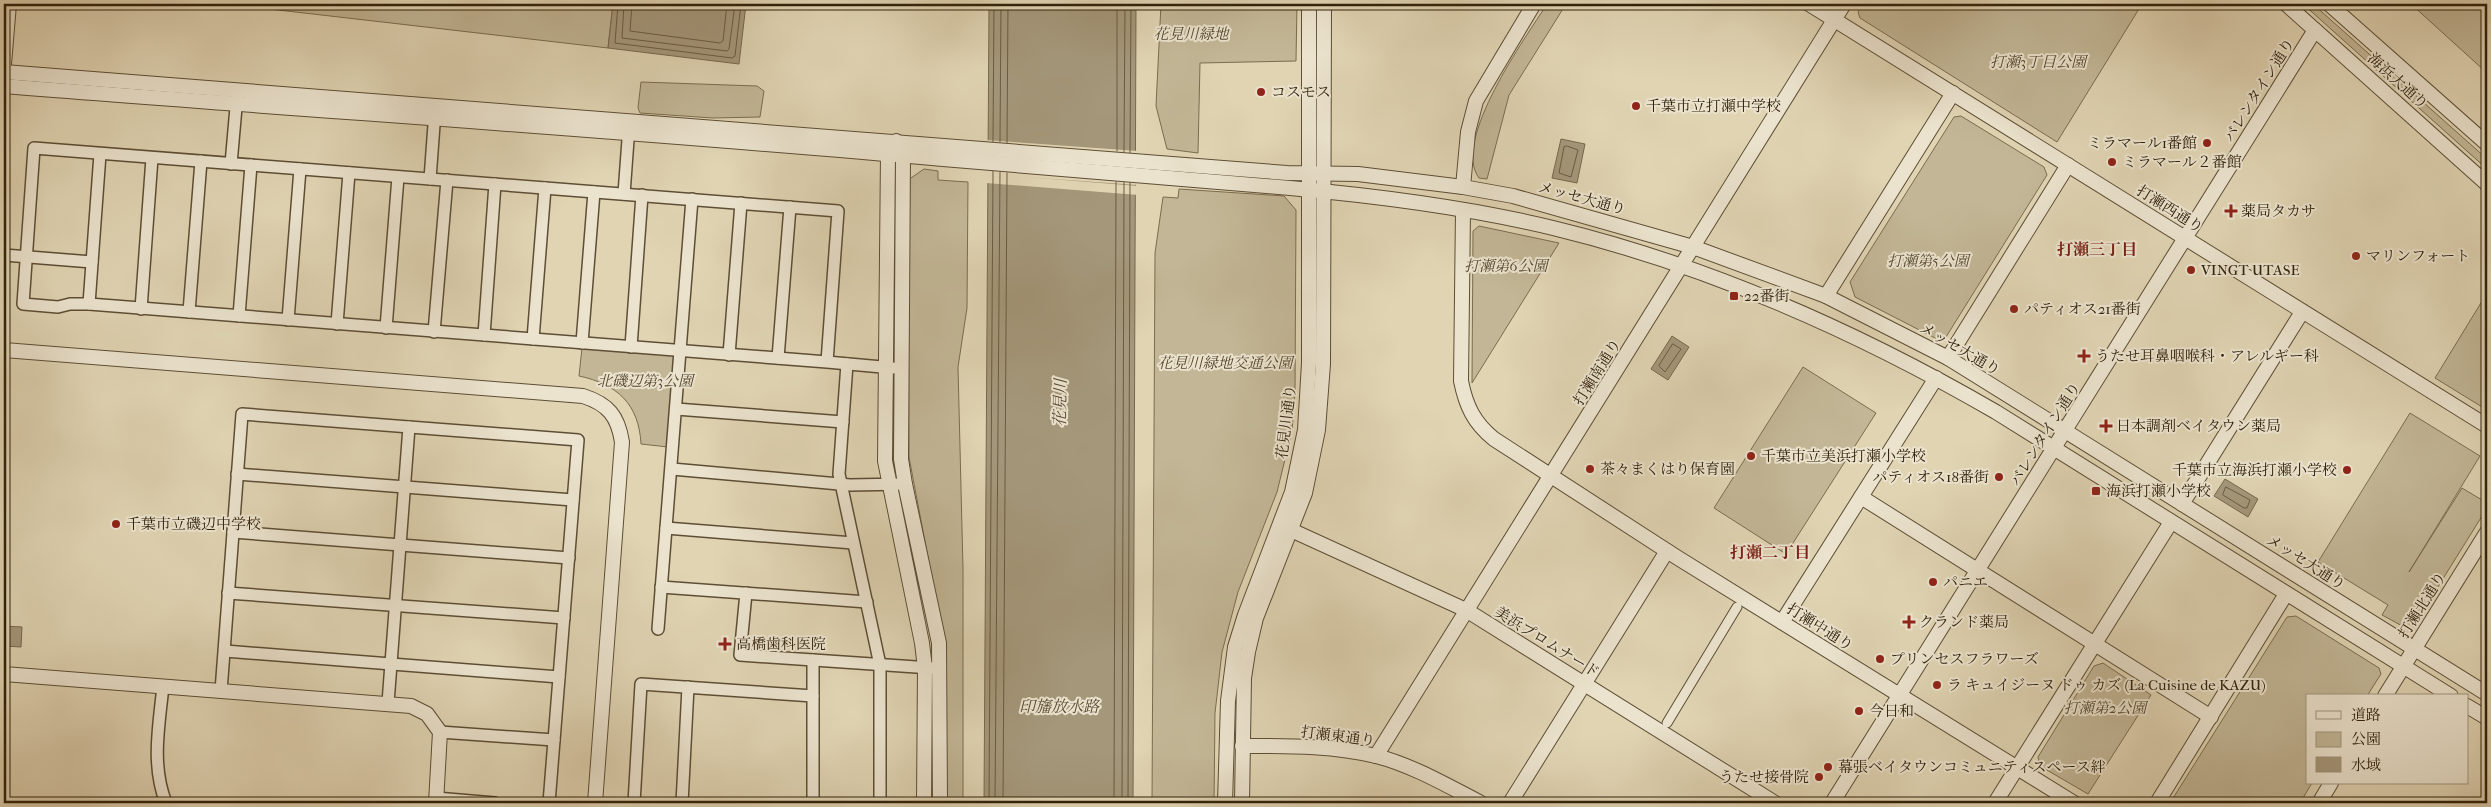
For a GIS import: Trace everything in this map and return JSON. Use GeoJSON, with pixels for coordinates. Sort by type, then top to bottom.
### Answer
{"type":"FeatureCollection","features":[{"type":"Feature","properties":{"kind":"street"},"geometry":{"type":"LineString","coordinates":[[4,64],[9,4]]}},
{"type":"Feature","properties":{"kind":"street","name":"花見川通り"},"geometry":{"type":"LineString","coordinates":[[1310,4],[1317,173]]}},
{"type":"Feature","properties":{"kind":"street","name":"花見川通り"},"geometry":{"type":"LineString","coordinates":[[1242,803],[1244,678],[1248,652],[1256,618],[1305,493],[1318,430],[1323,364],[1317,173],[1324,4]]}},
{"type":"Feature","properties":{"kind":"street"},"geometry":{"type":"LineString","coordinates":[[1463,187],[1468,132],[1476,101],[1534,4]]}},
{"type":"Feature","properties":{"kind":"street","name":"打瀬西通り"},"geometry":{"type":"LineString","coordinates":[[1809,4],[2487,426]]}},
{"type":"Feature","properties":{"kind":"street","name":"打瀬南通り"},"geometry":{"type":"LineString","coordinates":[[1376,756],[1844,4]]}},
{"type":"Feature","properties":{"kind":"street","name":"海浜大通り"},"geometry":{"type":"LineString","coordinates":[[2286,4],[2487,184]]}},
{"type":"Feature","properties":{"kind":"street","name":"海浜大通り"},"geometry":{"type":"LineString","coordinates":[[2329,4],[2487,144]]}},
{"type":"Feature","properties":{"kind":"street","name":"バレンタイン通り"},"geometry":{"type":"LineString","coordinates":[[1832,803],[2316,30]]}},
{"type":"Feature","properties":{"kind":"street"},"geometry":{"type":"LineString","coordinates":[[4,72],[236,97]]}},
{"type":"Feature","properties":{"kind":"street"},"geometry":{"type":"LineString","coordinates":[[4,86],[236,97],[435,112],[629,127],[903,155],[961,153]]}},
{"type":"Feature","properties":{"kind":"street"},"geometry":{"type":"LineString","coordinates":[[1826,296],[1953,93]]}},
{"type":"Feature","properties":{"kind":"street"},"geometry":{"type":"LineString","coordinates":[[231,164],[236,97]]}},
{"type":"Feature","properties":{"kind":"street"},"geometry":{"type":"LineString","coordinates":[[430,179],[435,112]]}},
{"type":"Feature","properties":{"kind":"street"},"geometry":{"type":"LineString","coordinates":[[629,127],[896,141],[961,153],[1156,175],[1354,193],[1463,210],[1555,228],[1682,265],[1814,318],[1936,378],[2055,449],[2448,694]]}},
{"type":"Feature","properties":{"kind":"street"},"geometry":{"type":"LineString","coordinates":[[624,194],[629,127]]}},
{"type":"Feature","properties":{"kind":"street"},"geometry":{"type":"LineString","coordinates":[[896,141],[888,153],[885,460],[888,485],[922,643],[925,668],[924,803]]}},
{"type":"Feature","properties":{"kind":"street"},"geometry":{"type":"LineString","coordinates":[[896,141],[903,155],[901,459],[904,484],[939,643],[941,668],[940,803]]}},
{"type":"Feature","properties":{"kind":"street"},"geometry":{"type":"LineString","coordinates":[[827,362],[838,211],[34,148],[23,304],[58,308],[70,304],[89,304],[902,368]]}},
{"type":"Feature","properties":{"kind":"street","name":"メッセ大通り"},"geometry":{"type":"LineString","coordinates":[[961,153],[1156,161],[1317,173],[1358,174],[1463,187],[1566,209],[1693,246],[1826,296],[1948,358],[2487,694]]}},
{"type":"Feature","properties":{"kind":"street"},"geometry":{"type":"LineString","coordinates":[[89,304],[100,154]]}},
{"type":"Feature","properties":{"kind":"street"},"geometry":{"type":"LineString","coordinates":[[141,309],[152,158]]}},
{"type":"Feature","properties":{"kind":"street"},"geometry":{"type":"LineString","coordinates":[[189,312],[201,161]]}},
{"type":"Feature","properties":{"kind":"street"},"geometry":{"type":"LineString","coordinates":[[239,316],[251,165]]}},
{"type":"Feature","properties":{"kind":"street"},"geometry":{"type":"LineString","coordinates":[[1948,358],[2068,165]]}},
{"type":"Feature","properties":{"kind":"street"},"geometry":{"type":"LineString","coordinates":[[288,320],[300,169]]}},
{"type":"Feature","properties":{"kind":"street"},"geometry":{"type":"LineString","coordinates":[[337,324],[349,173]]}},
{"type":"Feature","properties":{"kind":"street"},"geometry":{"type":"LineString","coordinates":[[386,328],[398,177]]}},
{"type":"Feature","properties":{"kind":"street"},"geometry":{"type":"LineString","coordinates":[[434,332],[447,180]]}},
{"type":"Feature","properties":{"kind":"street"},"geometry":{"type":"LineString","coordinates":[[484,335],[495,184]]}},
{"type":"Feature","properties":{"kind":"street"},"geometry":{"type":"LineString","coordinates":[[533,339],[545,188]]}},
{"type":"Feature","properties":{"kind":"street","name":"花見川通り"},"geometry":{"type":"LineString","coordinates":[[1225,803],[1228,701],[1235,647],[1244,614],[1292,492],[1305,430],[1317,190]]}},
{"type":"Feature","properties":{"kind":"street"},"geometry":{"type":"LineString","coordinates":[[582,343],[594,192]]}},
{"type":"Feature","properties":{"kind":"street"},"geometry":{"type":"LineString","coordinates":[[630,347],[642,196]]}},
{"type":"Feature","properties":{"kind":"street"},"geometry":{"type":"LineString","coordinates":[[658,629],[692,199]]}},
{"type":"Feature","properties":{"kind":"street"},"geometry":{"type":"LineString","coordinates":[[729,355],[741,203]]}},
{"type":"Feature","properties":{"kind":"street"},"geometry":{"type":"LineString","coordinates":[[778,358],[790,207]]}},
{"type":"Feature","properties":{"kind":"street","name":"打瀬中通り"},"geometry":{"type":"LineString","coordinates":[[1463,210],[1462,381],[1465,400],[1473,418],[1482,429],[1551,477],[1667,551],[2074,803]]}},
{"type":"Feature","properties":{"kind":"street"},"geometry":{"type":"LineString","coordinates":[[4,255],[92,262]]}},
{"type":"Feature","properties":{"kind":"street"},"geometry":{"type":"LineString","coordinates":[[2182,504],[2302,312]]}},
{"type":"Feature","properties":{"kind":"street"},"geometry":{"type":"LineString","coordinates":[[4,350],[583,396],[603,405],[619,426],[622,442],[595,803]]}},
{"type":"Feature","properties":{"kind":"street"},"geometry":{"type":"LineString","coordinates":[[847,364],[839,474],[880,665],[880,803]]}},
{"type":"Feature","properties":{"kind":"street"},"geometry":{"type":"LineString","coordinates":[[1782,622],[1936,378]]}},
{"type":"Feature","properties":{"kind":"street"},"geometry":{"type":"LineString","coordinates":[[676,409],[843,422]]}},
{"type":"Feature","properties":{"kind":"street"},"geometry":{"type":"LineString","coordinates":[[221,691],[225,650],[223,644],[242,414],[578,440],[549,803]]}},
{"type":"Feature","properties":{"kind":"street"},"geometry":{"type":"LineString","coordinates":[[388,703],[409,426]]}},
{"type":"Feature","properties":{"kind":"street"},"geometry":{"type":"LineString","coordinates":[[672,469],[840,483],[904,484]]}},
{"type":"Feature","properties":{"kind":"street"},"geometry":{"type":"LineString","coordinates":[[237,474],[573,500]]}},
{"type":"Feature","properties":{"kind":"street"},"geometry":{"type":"LineString","coordinates":[[1861,497],[2211,717]]}},
{"type":"Feature","properties":{"kind":"street"},"geometry":{"type":"LineString","coordinates":[[1995,803],[2172,522]]}},
{"type":"Feature","properties":{"kind":"street"},"geometry":{"type":"LineString","coordinates":[[666,528],[853,543]]}},
{"type":"Feature","properties":{"kind":"street","name":"美浜プロムナード"},"geometry":{"type":"LineString","coordinates":[[1292,530],[1466,610],[1775,803]]}},
{"type":"Feature","properties":{"kind":"street"},"geometry":{"type":"LineString","coordinates":[[233,532],[568,558]]}},
{"type":"Feature","properties":{"kind":"street","name":"打瀬北通り"},"geometry":{"type":"LineString","coordinates":[[2386,694],[2487,532]]}},
{"type":"Feature","properties":{"kind":"street"},"geometry":{"type":"LineString","coordinates":[[1510,803],[1667,551]]}},
{"type":"Feature","properties":{"kind":"street"},"geometry":{"type":"LineString","coordinates":[[662,587],[866,602]]}},
{"type":"Feature","properties":{"kind":"street"},"geometry":{"type":"LineString","coordinates":[[228,592],[564,618]]}},
{"type":"Feature","properties":{"kind":"street"},"geometry":{"type":"LineString","coordinates":[[746,593],[740,655],[941,668]]}},
{"type":"Feature","properties":{"kind":"street"},"geometry":{"type":"LineString","coordinates":[[2157,803],[2286,594]]}},
{"type":"Feature","properties":{"kind":"street"},"geometry":{"type":"LineString","coordinates":[[1667,723],[1737,607]]}},
{"type":"Feature","properties":{"kind":"street"},"geometry":{"type":"LineString","coordinates":[[225,650],[559,677]]}},
{"type":"Feature","properties":{"kind":"street"},"geometry":{"type":"LineString","coordinates":[[812,803],[813,660]]}},
{"type":"Feature","properties":{"kind":"street"},"geometry":{"type":"LineString","coordinates":[[4,674],[411,706],[420,709],[433,721],[440,732],[436,801],[495,803]]}},
{"type":"Feature","properties":{"kind":"street"},"geometry":{"type":"LineString","coordinates":[[634,803],[641,684],[813,696]]}},
{"type":"Feature","properties":{"kind":"street"},"geometry":{"type":"LineString","coordinates":[[162,686],[156,763],[160,787],[166,803]]}},
{"type":"Feature","properties":{"kind":"street"},"geometry":{"type":"LineString","coordinates":[[682,803],[688,687]]}},
{"type":"Feature","properties":{"kind":"street"},"geometry":{"type":"LineString","coordinates":[[2468,707],[2487,718]]}},
{"type":"Feature","properties":{"kind":"street"},"geometry":{"type":"LineString","coordinates":[[440,732],[554,740]]}},
{"type":"Feature","properties":{"kind":"street","name":"打瀬東通り"},"geometry":{"type":"LineString","coordinates":[[1242,746],[1312,747],[1376,756],[1431,778],[1480,803]]}},
{"type":"Feature","properties":{"kind":"street"},"geometry":{"type":"LineString","coordinates":[[2319,803],[2330,784]]}},
{"type":"Feature","properties":{"kind":"green space"},"geometry":{"type":"Polygon","coordinates":[[[226,4],[613,4],[608,48],[226,4]]]}},
{"type":"Feature","properties":{"kind":"green space","name":"花見川緑地"},"geometry":{"type":"Polygon","coordinates":[[[1161,4],[1297,4],[1296,61],[1200,63],[1198,153],[1167,149],[1156,106],[1161,4]]]}},
{"type":"Feature","properties":{"kind":"green space"},"geometry":{"type":"Polygon","coordinates":[[[1547,4],[1566,4],[1509,95],[1487,179],[1479,178],[1473,161],[1475,140],[1483,115],[1509,64],[1547,4]]]}},
{"type":"Feature","properties":{"kind":"green space","name":"打瀬3丁目公園"},"geometry":{"type":"Polygon","coordinates":[[[1863,4],[2142,4],[2057,142],[1860,18],[1858,12],[1863,4]]]}},
{"type":"Feature","properties":{"kind":"green space"},"geometry":{"type":"Polygon","coordinates":[[[2303,4],[2313,4],[2487,159],[2487,169],[2303,4]]]}},
{"type":"Feature","properties":{"kind":"green space"},"geometry":{"type":"Polygon","coordinates":[[[2411,4],[2487,4],[2487,73],[2411,4]]]}},
{"type":"Feature","properties":{"kind":"green space"},"geometry":{"type":"Polygon","coordinates":[[[641,82],[757,86],[764,91],[760,117],[713,118],[640,113],[638,108],[641,82]]]}},
{"type":"Feature","properties":{"kind":"green space","name":"打瀬第5公園"},"geometry":{"type":"Polygon","coordinates":[[[1961,116],[2044,167],[2047,175],[1946,337],[1937,339],[1855,297],[1850,282],[1954,117],[1961,116]]]}},
{"type":"Feature","properties":{"kind":"green space"},"geometry":{"type":"Polygon","coordinates":[[[924,169],[938,171],[938,180],[968,182],[967,308],[958,367],[963,569],[963,803],[945,803],[946,653],[909,457],[908,180],[924,169]]]}},
{"type":"Feature","properties":{"kind":"green space","name":"花見川緑地交通公園"},"geometry":{"type":"Polygon","coordinates":[[[1179,189],[1284,196],[1296,210],[1295,393],[1292,431],[1277,492],[1238,592],[1222,652],[1215,713],[1214,803],[1152,803],[1155,253],[1163,197],[1178,198],[1179,189]]]}},
{"type":"Feature","properties":{"kind":"green space","name":"打瀬第6公園"},"geometry":{"type":"Polygon","coordinates":[[[1479,226],[1559,243],[1472,383],[1473,231],[1479,226]]]}},
{"type":"Feature","properties":{"kind":"green space"},"geometry":{"type":"Polygon","coordinates":[[[2487,293],[2487,410],[2435,378],[2487,293]]]}},
{"type":"Feature","properties":{"kind":"green space","name":"北磯辺第3公園"},"geometry":{"type":"Polygon","coordinates":[[[582,348],[672,355],[675,358],[668,447],[641,444],[636,418],[624,398],[604,384],[579,376],[582,348]]]}},
{"type":"Feature","properties":{"kind":"green space"},"geometry":{"type":"Polygon","coordinates":[[[1803,367],[1876,413],[1786,554],[1714,508],[1803,367]]]}},
{"type":"Feature","properties":{"kind":"green space"},"geometry":{"type":"Polygon","coordinates":[[[2410,413],[2480,456],[2409,572],[2462,488],[2487,503],[2487,508],[2413,627],[2406,628],[2382,615],[2388,605],[2318,562],[2410,413]]]}},
{"type":"Feature","properties":{"kind":"green space"},"geometry":{"type":"Polygon","coordinates":[[[2296,616],[2379,668],[2381,674],[2368,694],[2306,694],[2306,784],[2311,784],[2300,803],[2170,803],[2287,617],[2296,616]]]}},
{"type":"Feature","properties":{"kind":"green space","name":"打瀬第2公園"},"geometry":{"type":"Polygon","coordinates":[[[2103,663],[2151,695],[2088,794],[2040,766],[2038,757],[2094,666],[2103,663]]]}},
{"type":"Feature","properties":{"kind":"water"},"geometry":{"type":"Polygon","coordinates":[[[613,4],[746,4],[739,64],[608,48],[613,4]]]}},
{"type":"Feature","properties":{"kind":"water","name":"印旛放水路"},"geometry":{"type":"Polygon","coordinates":[[[989,4],[1136,4],[1133,803],[984,803],[989,4]]]}},
{"type":"Feature","properties":{"kind":"water"},"geometry":{"type":"Polygon","coordinates":[[[1561,139],[1585,144],[1577,183],[1552,178],[1561,139]]]}},
{"type":"Feature","properties":{"kind":"water"},"geometry":{"type":"Polygon","coordinates":[[[1672,336],[1689,347],[1668,380],[1651,369],[1672,336]]]}},
{"type":"Feature","properties":{"kind":"water"},"geometry":{"type":"Polygon","coordinates":[[[2225,479],[2258,499],[2248,517],[2214,496],[2225,479]]]}},
{"type":"Feature","properties":{"kind":"water"},"geometry":{"type":"Polygon","coordinates":[[[4,626],[22,627],[21,647],[4,646],[4,626]]]}},
{"type":"Feature","properties":{"kind":"pier"},"geometry":{"type":"Polygon","coordinates":[[[986,140],[1138,151],[1138,185],[1025,177],[1138,186],[1138,195],[986,183],[986,140]]]}},
{"type":"Feature","properties":{"kind":"place","name":"コスモス"},"geometry":{"type":"Point","coordinates":[1261,92]}},
{"type":"Feature","properties":{"kind":"place","name":"千葉市立打瀬中学校"},"geometry":{"type":"Point","coordinates":[1636,106]}},
{"type":"Feature","properties":{"kind":"place","name":"ミラマール1番館"},"geometry":{"type":"Point","coordinates":[2207,143]}},
{"type":"Feature","properties":{"kind":"place","name":"ミラマール２番館"},"geometry":{"type":"Point","coordinates":[2112,162]}},
{"type":"Feature","properties":{"kind":"place","name":"薬局タカサ"},"geometry":{"type":"Point","coordinates":[2231,211]}},
{"type":"Feature","properties":{"kind":"place","name":"マリンフォート"},"geometry":{"type":"Point","coordinates":[2356,256]}},
{"type":"Feature","properties":{"kind":"place","name":"VINGT UTASE"},"geometry":{"type":"Point","coordinates":[2191,270]}},
{"type":"Feature","properties":{"kind":"place","name":"22番街"},"geometry":{"type":"Point","coordinates":[1734,296]}},
{"type":"Feature","properties":{"kind":"place","name":"パティオス21番街"},"geometry":{"type":"Point","coordinates":[2014,309]}},
{"type":"Feature","properties":{"kind":"place","name":"うたせ耳鼻咽喉科・アレルギー科"},"geometry":{"type":"Point","coordinates":[2084,356]}},
{"type":"Feature","properties":{"kind":"place","name":"日本調剤ベイタウン薬局"},"geometry":{"type":"Point","coordinates":[2106,426]}},
{"type":"Feature","properties":{"kind":"place","name":"千葉市立美浜打瀬小学校"},"geometry":{"type":"Point","coordinates":[1751,456]}},
{"type":"Feature","properties":{"kind":"place","name":"茶々まくはり保育園"},"geometry":{"type":"Point","coordinates":[1590,469]}},
{"type":"Feature","properties":{"kind":"place","name":"千葉市立海浜打瀬小学校"},"geometry":{"type":"Point","coordinates":[2347,470]}},
{"type":"Feature","properties":{"kind":"place","name":"パティオス18番街"},"geometry":{"type":"Point","coordinates":[1999,477]}},
{"type":"Feature","properties":{"kind":"place","name":"海浜打瀬小学校"},"geometry":{"type":"Point","coordinates":[2096,491]}},
{"type":"Feature","properties":{"kind":"place","name":"千葉市立磯辺中学校"},"geometry":{"type":"Point","coordinates":[116,524]}},
{"type":"Feature","properties":{"kind":"place","name":"パニエ"},"geometry":{"type":"Point","coordinates":[1933,582]}},
{"type":"Feature","properties":{"kind":"place","name":"クランド薬局"},"geometry":{"type":"Point","coordinates":[1909,622]}},
{"type":"Feature","properties":{"kind":"place","name":"高橋歯科医院"},"geometry":{"type":"Point","coordinates":[725,644]}},
{"type":"Feature","properties":{"kind":"place","name":"プリンセスフラワーズ"},"geometry":{"type":"Point","coordinates":[1880,659]}},
{"type":"Feature","properties":{"kind":"place","name":"ラ キュイジーヌ ドゥ カズ (La Cuisine de KAZU)"},"geometry":{"type":"Point","coordinates":[1937,685]}},
{"type":"Feature","properties":{"kind":"place","name":"今日和"},"geometry":{"type":"Point","coordinates":[1859,711]}},
{"type":"Feature","properties":{"kind":"place","name":"幕張ベイタウンコミュニティスペース絆"},"geometry":{"type":"Point","coordinates":[1828,767]}},
{"type":"Feature","properties":{"kind":"place","name":"うたせ接骨院"},"geometry":{"type":"Point","coordinates":[1819,777]}},
{"type":"Feature","properties":{"kind":"district","name":"打瀬三丁目"},"geometry":{"type":"Point","coordinates":[2097,249]}},
{"type":"Feature","properties":{"kind":"district","name":"打瀬二丁目"},"geometry":{"type":"Point","coordinates":[1770,552]}},
{"type":"Feature","properties":{"kind":"water label","name":"花見川"},"geometry":{"type":"Point","coordinates":[1060,403]}}]}
